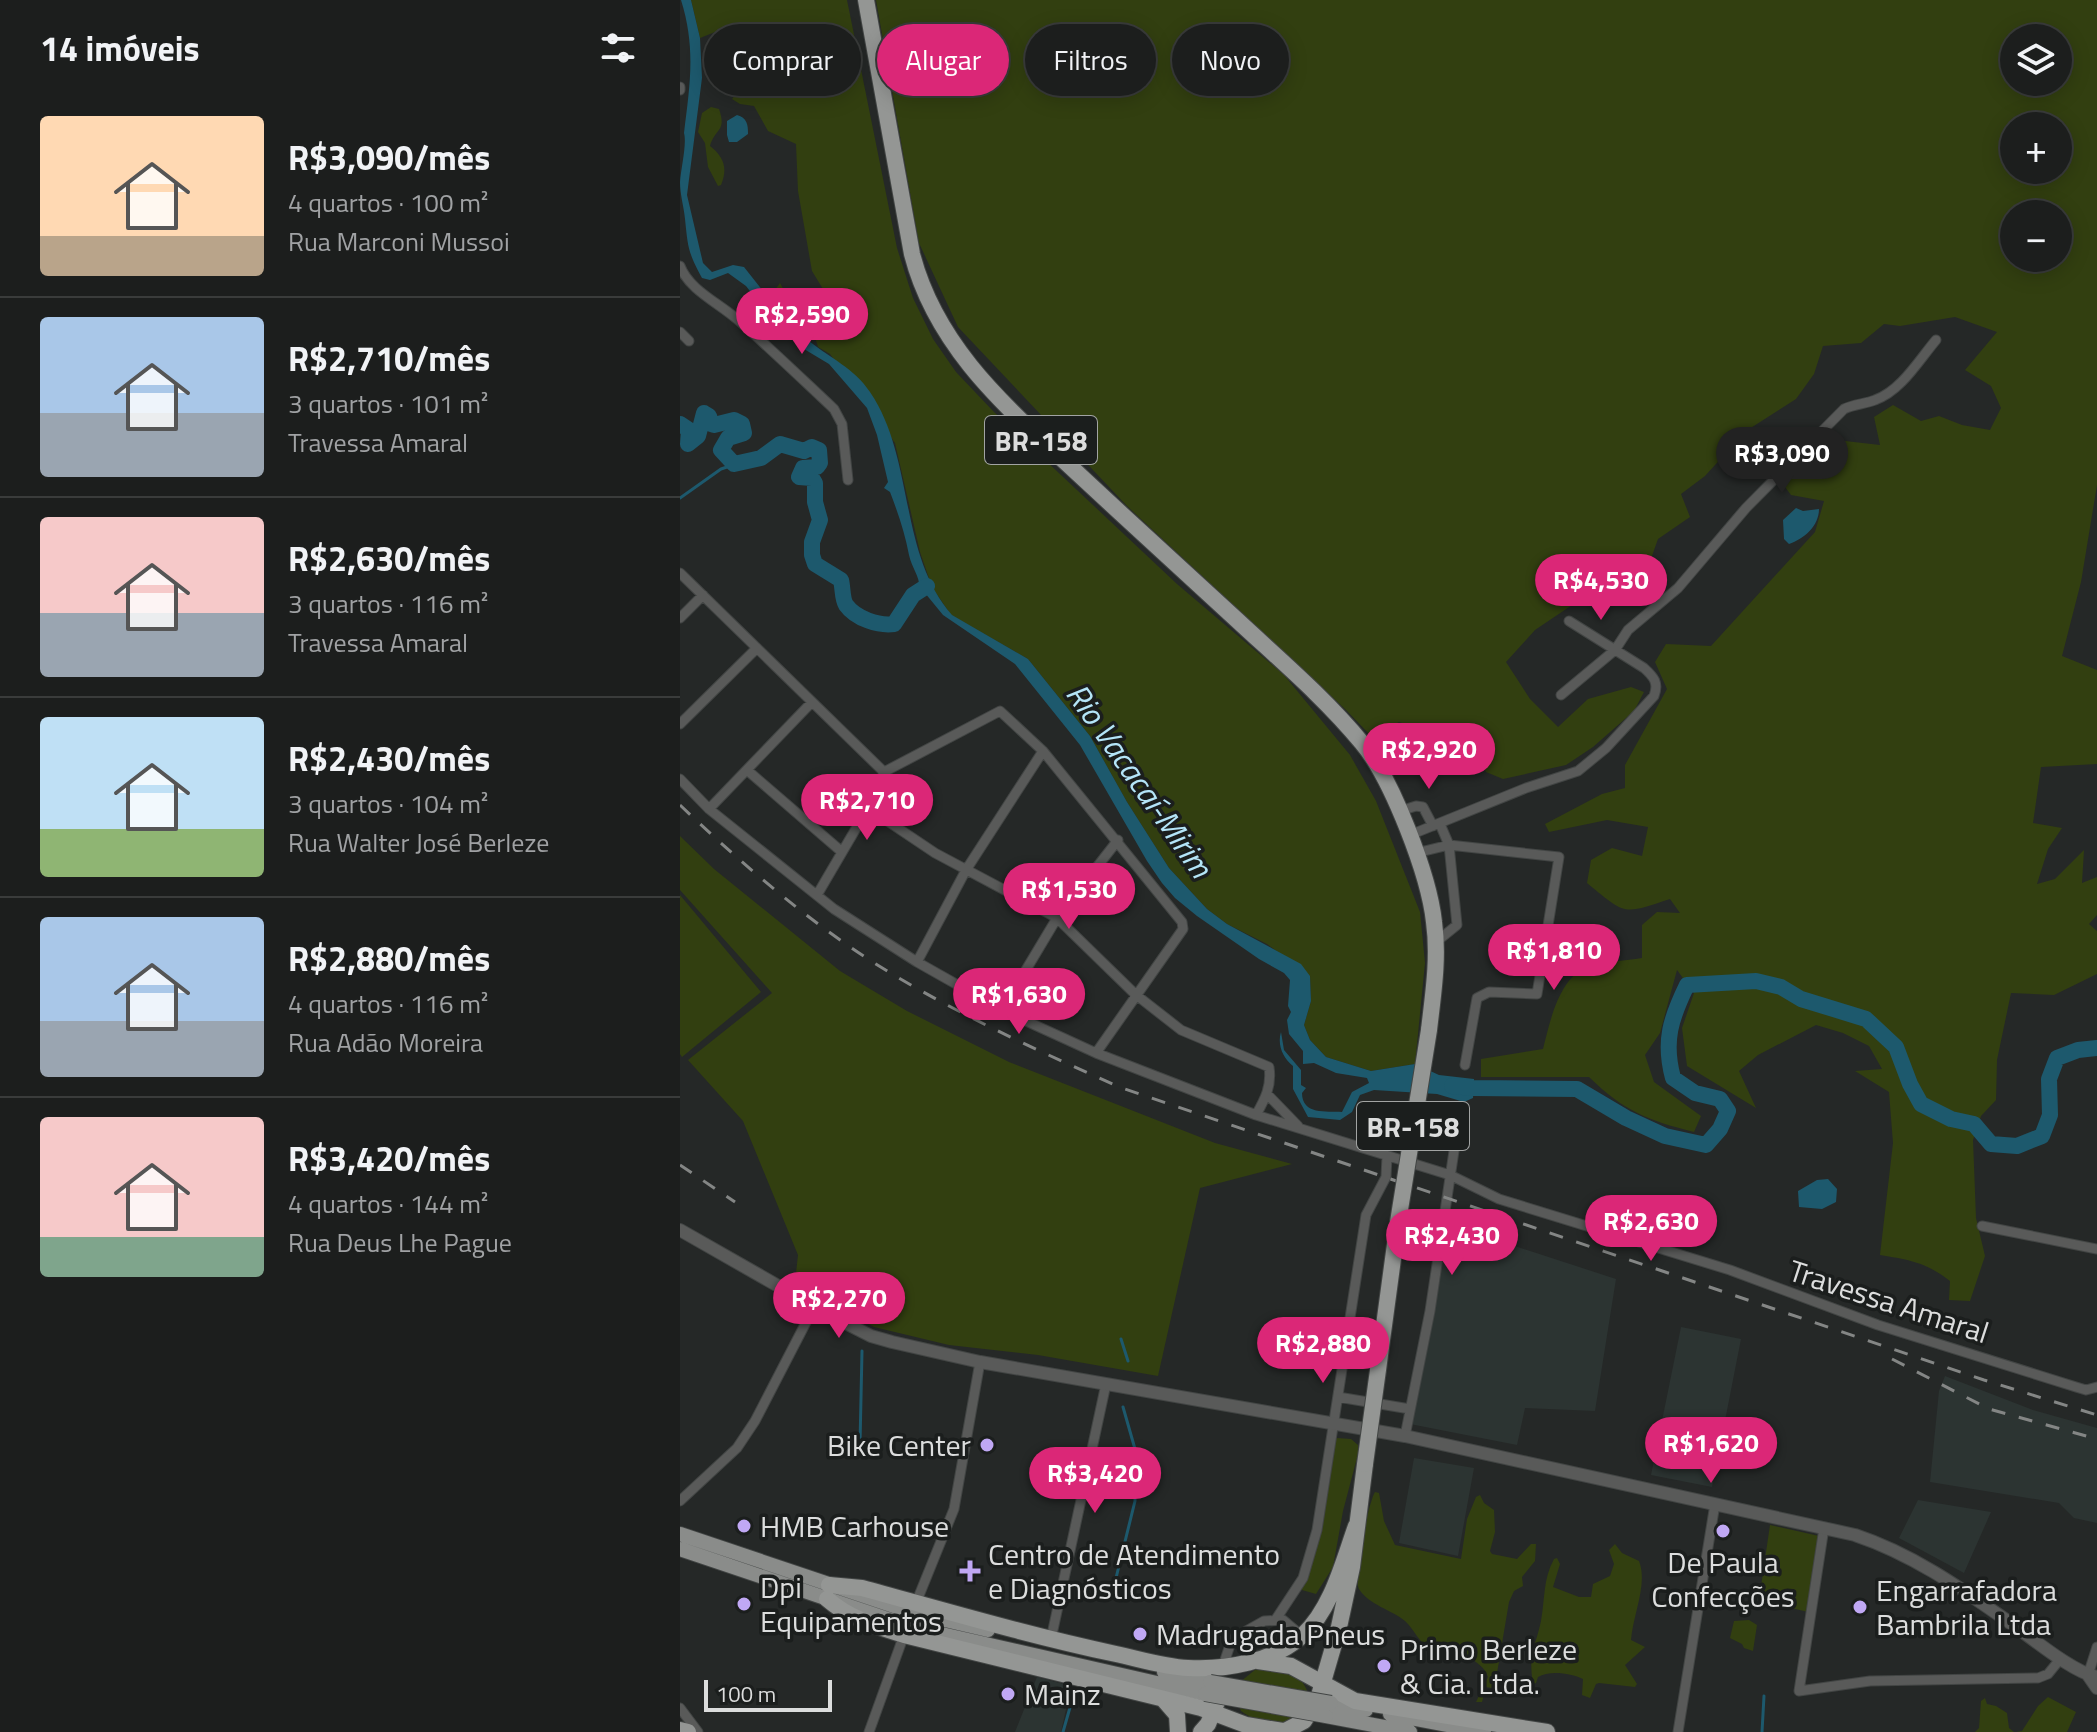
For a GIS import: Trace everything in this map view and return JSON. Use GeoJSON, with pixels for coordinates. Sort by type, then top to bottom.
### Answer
{"type":"FeatureCollection","features":[{"type":"Feature","properties":{"kind":"highway","name":"BR-158"},"geometry":{"type":"LineString","coordinates":[[866,0],[912,254],[924,291],[942,327],[975,374],[1040,439],[1318,695],[1365,746],[1410,835],[1434,919],[1436,942],[1429,1030],[1398,1222],[1347,1593],[1312,1711],[1304,1721],[1286,1732],[1246,1725],[1214,1712]]}},
{"type":"Feature","properties":{"kind":"highway","name":"BR-158"},"geometry":{"type":"LineString","coordinates":[[1201,1732],[1214,1712],[1227,1676],[1238,1666],[1284,1649],[1314,1622],[1330,1594],[1356,1526]]}},
{"type":"Feature","properties":{"kind":"highway"},"geometry":{"type":"LineString","coordinates":[[1214,1712],[904,1635],[842,1612],[828,1592],[862,1588],[1051,1639],[1186,1668],[1264,1661],[1291,1666],[1355,1701],[1547,1732]]}},
{"type":"Feature","properties":{"kind":"highway"},"geometry":{"type":"LineString","coordinates":[[1164,1700],[1177,1715],[1178,1732]]}},
{"type":"Feature","properties":{"kind":"highway"},"geometry":{"type":"LineString","coordinates":[[680,1730],[688,1732]]}},
{"type":"Feature","properties":{"kind":"main road"},"geometry":{"type":"LineString","coordinates":[[680,1534],[828,1592]]}},
{"type":"Feature","properties":{"kind":"main road"},"geometry":{"type":"LineString","coordinates":[[680,1549],[828,1592],[1207,1688],[1329,1710],[1484,1732]]}},
{"type":"Feature","properties":{"kind":"main road"},"geometry":{"type":"LineString","coordinates":[[1329,1710],[1410,1732]]}},
{"type":"Feature","properties":{"kind":"street"},"geometry":{"type":"LineString","coordinates":[[680,266],[693,286],[736,319],[834,409],[842,424],[848,480]]}},
{"type":"Feature","properties":{"kind":"street"},"geometry":{"type":"LineString","coordinates":[[680,332],[689,341]]}},
{"type":"Feature","properties":{"kind":"street"},"geometry":{"type":"LineString","coordinates":[[1561,695],[1615,650],[1628,630],[1678,588],[1746,508],[1844,409],[1875,400],[1894,390],[1936,340]]}},
{"type":"Feature","properties":{"kind":"street"},"geometry":{"type":"LineString","coordinates":[[680,573],[884,772]]}},
{"type":"Feature","properties":{"kind":"street"},"geometry":{"type":"LineString","coordinates":[[680,618],[703,595]]}},
{"type":"Feature","properties":{"kind":"street"},"geometry":{"type":"LineString","coordinates":[[1410,835],[1526,788],[1578,771],[1606,748],[1654,696],[1657,689],[1655,678],[1569,621]]}},
{"type":"Feature","properties":{"kind":"street"},"geometry":{"type":"LineString","coordinates":[[680,724],[757,648]]}},
{"type":"Feature","properties":{"kind":"street"},"geometry":{"type":"LineString","coordinates":[[709,809],[812,702]]}},
{"type":"Feature","properties":{"kind":"street"},"geometry":{"type":"LineString","coordinates":[[817,895],[868,808],[884,772],[1000,711],[1043,751],[1182,922],[1183,929],[1096,1053]]}},
{"type":"Feature","properties":{"kind":"street"},"geometry":{"type":"LineString","coordinates":[[917,962],[966,870],[1043,751]]}},
{"type":"Feature","properties":{"kind":"street"},"geometry":{"type":"LineString","coordinates":[[747,770],[842,852]]}},
{"type":"Feature","properties":{"kind":"street","name":"Travessa Amaral"},"geometry":{"type":"LineString","coordinates":[[680,779],[709,809],[817,895],[917,962],[1002,1010],[1096,1053],[1256,1115],[1450,1175],[1499,1199],[1730,1270],[1878,1325],[2086,1390],[2097,1387]]}},
{"type":"Feature","properties":{"kind":"street"},"geometry":{"type":"LineString","coordinates":[[1400,811],[1423,807],[1449,845],[1457,925],[1436,942]]}},
{"type":"Feature","properties":{"kind":"street"},"geometry":{"type":"LineString","coordinates":[[868,808],[935,853],[1057,918],[1135,994],[1181,1030],[1269,1067],[1271,1078],[1267,1094],[1256,1115]]}},
{"type":"Feature","properties":{"kind":"street"},"geometry":{"type":"LineString","coordinates":[[1002,1010],[1057,918],[1118,840]]}},
{"type":"Feature","properties":{"kind":"street"},"geometry":{"type":"LineString","coordinates":[[1416,853],[1449,845],[1559,857],[1537,994],[1489,992],[1477,998],[1465,1065]]}},
{"type":"Feature","properties":{"kind":"street"},"geometry":{"type":"LineString","coordinates":[[1267,1094],[1300,1129]]}},
{"type":"Feature","properties":{"kind":"street"},"geometry":{"type":"LineString","coordinates":[[1405,1436],[1430,1311],[1460,1111]]}},
{"type":"Feature","properties":{"kind":"street"},"geometry":{"type":"LineString","coordinates":[[1276,1619],[1303,1578],[1317,1530],[1366,1215],[1386,1177],[1387,1156]]}},
{"type":"Feature","properties":{"kind":"street"},"geometry":{"type":"LineString","coordinates":[[1982,1226],[2097,1249]]}},
{"type":"Feature","properties":{"kind":"street"},"geometry":{"type":"LineString","coordinates":[[680,1230],[871,1336],[980,1362],[1405,1436],[1824,1528],[1892,1547],[1934,1571],[2092,1676]]}},
{"type":"Feature","properties":{"kind":"street"},"geometry":{"type":"LineString","coordinates":[[680,1501],[737,1448],[814,1307]]}},
{"type":"Feature","properties":{"kind":"street"},"geometry":{"type":"LineString","coordinates":[[916,1603],[954,1509],[980,1362]]}},
{"type":"Feature","properties":{"kind":"street"},"geometry":{"type":"LineString","coordinates":[[1051,1639],[1106,1384]]}},
{"type":"Feature","properties":{"kind":"street"},"geometry":{"type":"LineString","coordinates":[[1338,1397],[1410,1409]]}},
{"type":"Feature","properties":{"kind":"street"},"geometry":{"type":"LineString","coordinates":[[1678,1732],[1715,1504]]}},
{"type":"Feature","properties":{"kind":"street"},"geometry":{"type":"LineString","coordinates":[[1824,1528],[1799,1691],[1870,1681],[2038,1678],[2048,1674],[2061,1658]]}},
{"type":"Feature","properties":{"kind":"street"},"geometry":{"type":"LineString","coordinates":[[1223,1666],[1232,1639],[1264,1621],[1276,1619],[1289,1623],[1302,1636]]}},
{"type":"Feature","properties":{"kind":"street"},"geometry":{"type":"LineString","coordinates":[[869,1732],[904,1635]]}},
{"type":"Feature","properties":{"kind":"street"},"geometry":{"type":"LineString","coordinates":[[2097,1647],[2092,1676],[2097,1688]]}},
{"type":"Feature","properties":{"kind":"street"},"geometry":{"type":"LineString","coordinates":[[680,1708],[698,1732]]}},
{"type":"Feature","properties":{"kind":"shaded area"},"geometry":{"type":"Polygon","coordinates":[[[1447,1224],[1616,1279],[1595,1411],[1525,1408],[1517,1445],[1410,1424],[1447,1224]]]}},
{"type":"Feature","properties":{"kind":"shaded area"},"geometry":{"type":"Polygon","coordinates":[[[1681,1327],[1741,1339],[1712,1487],[1651,1475],[1681,1327]]]}},
{"type":"Feature","properties":{"kind":"shaded area"},"geometry":{"type":"Polygon","coordinates":[[[1945,1376],[2033,1410],[2097,1428],[2097,1523],[2074,1518],[2059,1503],[1930,1482],[1939,1391],[1945,1376]]]}},
{"type":"Feature","properties":{"kind":"shaded area"},"geometry":{"type":"Polygon","coordinates":[[[1414,1458],[1474,1468],[1458,1556],[1399,1543],[1414,1458]]]}},
{"type":"Feature","properties":{"kind":"shaded area"},"geometry":{"type":"Polygon","coordinates":[[[1918,1500],[1991,1512],[1964,1573],[1899,1538],[1918,1500]]]}},
{"type":"Feature","properties":{"kind":"shaded area"},"geometry":{"type":"Polygon","coordinates":[[[1037,1677],[1071,1686],[1061,1732],[1015,1732],[1037,1677]]]}},
{"type":"Feature","properties":{"kind":"green space"},"geometry":{"type":"Polygon","coordinates":[[[691,0],[847,0],[852,24],[704,24],[704,36],[700,38],[691,0]]]}},
{"type":"Feature","properties":{"kind":"green space"},"geometry":{"type":"Polygon","coordinates":[[[876,0],[2097,0],[2097,485],[2081,582],[2062,656],[2097,670],[2097,764],[2041,767],[2033,823],[2062,828],[2048,849],[2037,884],[2055,879],[2084,850],[2082,883],[2097,877],[2097,915],[2089,924],[2097,931],[2097,974],[2054,995],[2011,993],[1997,1060],[1996,1100],[1981,1116],[1973,1140],[1976,1218],[1985,1256],[1970,1301],[1949,1300],[1950,1281],[1933,1270],[1909,1260],[1880,1255],[1893,1143],[1889,1092],[1855,1071],[1882,1069],[1869,1046],[1843,1033],[1816,1025],[1758,1055],[1739,1071],[1756,1108],[1687,1066],[1682,1028],[1694,993],[1677,970],[1660,1033],[1645,1055],[1654,1082],[1701,1116],[1694,1132],[1637,1113],[1589,1077],[1481,1077],[1481,1059],[1543,1049],[1558,1000],[1571,978],[1592,965],[1642,958],[1642,925],[1657,912],[1680,913],[1670,899],[1642,908],[1625,909],[1587,883],[1591,860],[1612,848],[1642,856],[1648,827],[1607,820],[1549,832],[1545,824],[1602,794],[1625,788],[1625,765],[1667,689],[1655,662],[1666,644],[1711,646],[1815,532],[1824,501],[1791,495],[1779,479],[1810,452],[1845,441],[1880,445],[1874,417],[1893,405],[1921,421],[1939,416],[1962,425],[1990,430],[2001,408],[1991,386],[1965,370],[1997,332],[1955,317],[1900,326],[1884,324],[1861,343],[1823,346],[1814,374],[1796,399],[1746,431],[1705,476],[1681,494],[1690,517],[1658,539],[1647,570],[1615,558],[1587,595],[1535,630],[1506,662],[1530,699],[1558,727],[1588,699],[1631,687],[1644,692],[1634,711],[1593,747],[1566,765],[1503,779],[1486,772],[1461,724],[1435,736],[1399,722],[1374,739],[1127,506],[958,327],[919,243],[893,96],[1009,96],[1009,24],[880,24],[876,0]]]}},
{"type":"Feature","properties":{"kind":"green space"},"geometry":{"type":"Polygon","coordinates":[[[861,69],[897,248],[913,298],[933,339],[956,372],[994,412],[1177,584],[1284,675],[1350,755],[1376,801],[1420,912],[1425,963],[1415,1064],[1371,1071],[1326,1057],[1310,1040],[1304,1025],[1311,1001],[1310,976],[1267,944],[1227,924],[1207,909],[1169,868],[1090,736],[1028,659],[951,615],[932,587],[920,552],[895,443],[830,354],[818,347],[813,331],[798,314],[790,314],[772,294],[780,283],[789,299],[814,309],[826,294],[812,271],[798,191],[796,144],[768,131],[754,106],[732,99],[735,96],[861,96],[861,69]]]}},
{"type":"Feature","properties":{"kind":"green space"},"geometry":{"type":"Polygon","coordinates":[[[711,107],[719,109],[722,122],[710,146],[723,163],[723,179],[718,186],[708,167],[705,143],[698,132],[702,113],[711,107]]]}},
{"type":"Feature","properties":{"kind":"green space"},"geometry":{"type":"Polygon","coordinates":[[[680,836],[714,869],[840,971],[907,1011],[1009,1062],[1215,1143],[1292,1164],[1200,1188],[1158,1376],[1038,1355],[949,1345],[874,1327],[795,1282],[798,1255],[743,1121],[688,1060],[772,993],[680,890],[680,836]]]}},
{"type":"Feature","properties":{"kind":"green space"},"geometry":{"type":"Polygon","coordinates":[[[680,895],[761,992],[682,1057],[680,1054],[680,895]]]}},
{"type":"Feature","properties":{"kind":"green space"},"geometry":{"type":"Polygon","coordinates":[[[1337,1438],[1351,1439],[1358,1445],[1358,1454],[1333,1567],[1316,1594],[1302,1590],[1302,1586],[1337,1438]]]}},
{"type":"Feature","properties":{"kind":"green space"},"geometry":{"type":"Polygon","coordinates":[[[1375,1492],[1379,1493],[1384,1521],[1395,1545],[1461,1559],[1467,1519],[1476,1497],[1480,1495],[1484,1503],[1494,1510],[1492,1554],[1517,1559],[1531,1544],[1536,1544],[1535,1561],[1522,1577],[1523,1586],[1514,1591],[1509,1602],[1495,1685],[1486,1687],[1482,1702],[1476,1702],[1488,1677],[1482,1667],[1460,1654],[1430,1649],[1405,1621],[1363,1595],[1359,1589],[1362,1541],[1375,1492]]]}},
{"type":"Feature","properties":{"kind":"green space"},"geometry":{"type":"Polygon","coordinates":[[[1770,1525],[1819,1536],[1808,1612],[1759,1600],[1770,1525]]]}},
{"type":"Feature","properties":{"kind":"green space"},"geometry":{"type":"Polygon","coordinates":[[[1615,1544],[1622,1553],[1639,1561],[1641,1570],[1641,1589],[1631,1640],[1645,1647],[1625,1665],[1637,1684],[1635,1687],[1599,1683],[1590,1698],[1582,1695],[1583,1679],[1572,1675],[1548,1674],[1538,1677],[1533,1684],[1532,1657],[1546,1582],[1554,1559],[1557,1558],[1560,1564],[1553,1587],[1579,1597],[1591,1597],[1593,1584],[1610,1576],[1614,1564],[1609,1550],[1615,1544]]]}},
{"type":"Feature","properties":{"kind":"green space"},"geometry":{"type":"Polygon","coordinates":[[[1749,1620],[1757,1625],[1753,1651],[1730,1638],[1734,1621],[1749,1620]]]}},
{"type":"Feature","properties":{"kind":"green space"},"geometry":{"type":"Polygon","coordinates":[[[1256,1669],[1289,1672],[1306,1687],[1309,1696],[1293,1721],[1266,1722],[1241,1711],[1237,1700],[1240,1682],[1256,1669]]]}},
{"type":"Feature","properties":{"kind":"green space"},"geometry":{"type":"Polygon","coordinates":[[[2048,1697],[2076,1712],[2067,1732],[2016,1732],[2022,1731],[2038,1706],[2048,1697]]]}},
{"type":"Feature","properties":{"kind":"green space"},"geometry":{"type":"Polygon","coordinates":[[[1985,1698],[1987,1704],[2007,1713],[2009,1728],[2014,1732],[1975,1732],[1979,1728],[1981,1701],[1985,1698]]]}},
{"type":"Feature","properties":{"kind":"water","name":"Rio Vacacaí-Mirim"},"geometry":{"type":"Polygon","coordinates":[[[681,0],[691,0],[700,38],[702,78],[687,195],[703,263],[712,272],[733,265],[744,267],[800,333],[849,370],[870,392],[894,446],[923,563],[935,590],[952,615],[1028,659],[1090,736],[1169,868],[1207,909],[1227,924],[1301,964],[1310,976],[1311,1001],[1304,1025],[1310,1040],[1326,1057],[1371,1071],[1415,1064],[1439,1075],[1474,1079],[1473,1098],[1464,1102],[1437,1094],[1374,1090],[1360,1095],[1352,1112],[1340,1120],[1308,1117],[1293,1089],[1293,1066],[1282,1051],[1281,1032],[1284,1050],[1301,1070],[1301,1085],[1306,1088],[1302,1093],[1303,1100],[1310,1108],[1342,1112],[1352,1092],[1369,1083],[1367,1078],[1336,1073],[1314,1063],[1303,1064],[1303,1051],[1289,1034],[1290,980],[1175,898],[1147,861],[1080,745],[1015,664],[943,615],[925,593],[919,593],[918,579],[898,515],[890,492],[884,488],[888,482],[867,408],[829,364],[799,346],[776,325],[746,286],[728,273],[710,280],[702,278],[691,256],[680,187],[690,66],[689,34],[681,0]]]}},
{"type":"Feature","properties":{"kind":"water"},"geometry":{"type":"Polygon","coordinates":[[[737,115],[746,122],[748,134],[737,142],[729,142],[727,121],[737,115]]]}},
{"type":"Feature","properties":{"kind":"water"},"geometry":{"type":"Polygon","coordinates":[[[1796,508],[1803,511],[1819,509],[1810,531],[1789,544],[1784,539],[1783,520],[1796,508]]]}},
{"type":"Feature","properties":{"kind":"water"},"geometry":{"type":"Polygon","coordinates":[[[1828,1179],[1837,1189],[1836,1202],[1822,1209],[1799,1207],[1798,1191],[1817,1180],[1828,1179]]]}},
{"type":"Feature","properties":{"kind":"waterway"},"geometry":{"type":"LineString","coordinates":[[680,424],[689,430],[688,444],[698,436],[704,413],[714,425],[734,420],[742,424],[744,433],[728,438],[721,450],[734,464],[761,458],[780,444],[804,451],[812,447],[819,450],[820,463],[817,467],[803,468],[799,477],[812,478],[815,483],[815,502],[820,520],[812,542],[812,555],[815,564],[841,580],[845,603],[862,618],[875,623],[894,624],[913,595],[927,586]]}},
{"type":"Feature","properties":{"kind":"waterway"},"geometry":{"type":"LineString","coordinates":[[680,498],[721,469],[739,463]]}},
{"type":"Feature","properties":{"kind":"waterway","name":"Rio Vacacaí-Mirim"},"geometry":{"type":"LineString","coordinates":[[1452,1086],[1577,1089],[1626,1118],[1665,1136],[1706,1145],[1720,1129],[1728,1111],[1720,1099],[1695,1093],[1673,1078],[1669,1052],[1673,1019],[1687,985],[1756,981],[1781,987],[1801,999],[1866,1019],[1896,1047],[1921,1104],[1951,1119],[1974,1124],[1991,1144],[2017,1146],[2042,1136],[2050,1115],[2049,1079],[2057,1058],[2078,1050],[2097,1048]]}},
{"type":"Feature","properties":{"kind":"waterway"},"geometry":{"type":"LineString","coordinates":[[867,1311],[874,1286]]}},
{"type":"Feature","properties":{"kind":"waterway"},"geometry":{"type":"LineString","coordinates":[[1121,1339],[1128,1361]]}},
{"type":"Feature","properties":{"kind":"waterway"},"geometry":{"type":"LineString","coordinates":[[860,1444],[862,1351]]}},
{"type":"Feature","properties":{"kind":"waterway"},"geometry":{"type":"LineString","coordinates":[[1116,1578],[1135,1501],[1135,1449],[1123,1407]]}},
{"type":"Feature","properties":{"kind":"waterway"},"geometry":{"type":"LineString","coordinates":[[1762,1732],[1764,1696]]}},
{"type":"Feature","properties":{"kind":"waterway"},"geometry":{"type":"LineString","coordinates":[[1063,1732],[1073,1697]]}},
{"type":"Feature","properties":{"kind":"railway"},"geometry":{"type":"LineString","coordinates":[[680,805],[778,892],[857,952],[970,1017],[1119,1087],[1984,1380],[2097,1415]]}},
{"type":"Feature","properties":{"kind":"railway"},"geometry":{"type":"LineString","coordinates":[[680,1165],[735,1202]]}},
{"type":"Feature","properties":{"kind":"railway"},"geometry":{"type":"LineString","coordinates":[[1892,1359],[1989,1409],[2097,1439]]}},
{"type":"Feature","properties":{"kind":"place","name":"Bike Center"},"geometry":{"type":"Point","coordinates":[987,1445]}},
{"type":"Feature","properties":{"kind":"place","name":"HMB Carhouse"},"geometry":{"type":"Point","coordinates":[744,1526]}},
{"type":"Feature","properties":{"kind":"place","name":"De Paula Confecções"},"geometry":{"type":"Point","coordinates":[1723,1531]}},
{"type":"Feature","properties":{"kind":"place","name":"Centro de Atendimento e Diagnósticos"},"geometry":{"type":"Point","coordinates":[970,1571]}},
{"type":"Feature","properties":{"kind":"place","name":"Dpi Equipamentos"},"geometry":{"type":"Point","coordinates":[744,1604]}},
{"type":"Feature","properties":{"kind":"place","name":"Engarrafadora Bambrila Ltda"},"geometry":{"type":"Point","coordinates":[1860,1607]}},
{"type":"Feature","properties":{"kind":"place","name":"Madrugada Pneus"},"geometry":{"type":"Point","coordinates":[1140,1634]}},
{"type":"Feature","properties":{"kind":"place","name":"Primo Berleze & Cia. Ltda."},"geometry":{"type":"Point","coordinates":[1384,1666]}},
{"type":"Feature","properties":{"kind":"place","name":"Mainz"},"geometry":{"type":"Point","coordinates":[1008,1694]}}]}
